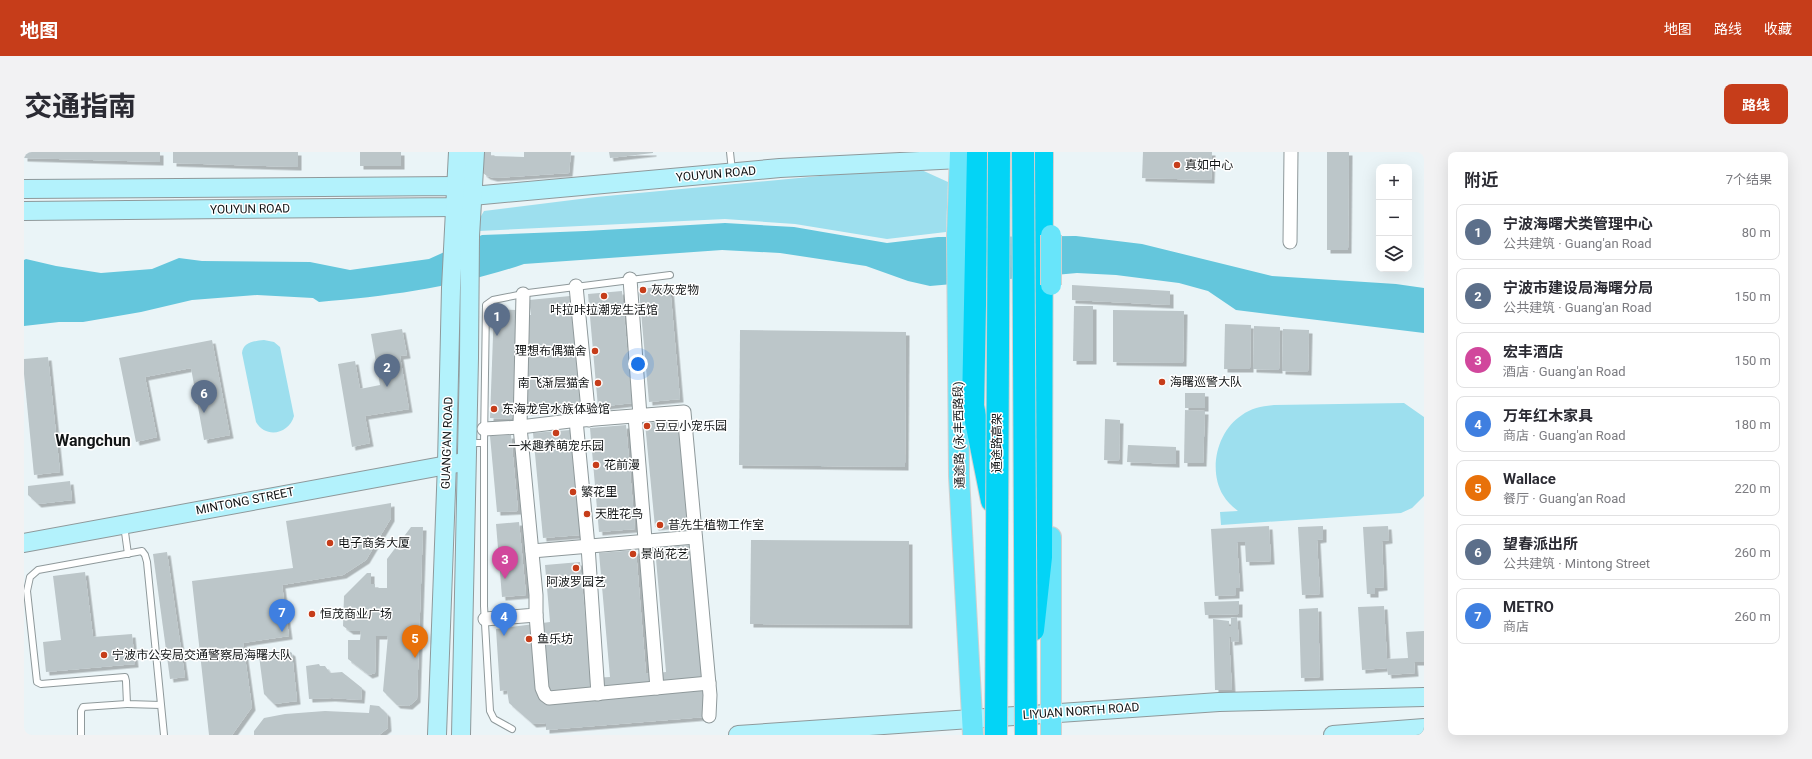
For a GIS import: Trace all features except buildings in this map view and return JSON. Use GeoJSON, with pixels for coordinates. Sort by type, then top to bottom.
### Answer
{"type":"FeatureCollection","features":[{"type":"Feature","properties":{"kind":"highway","name":"通途路高架"},"geometry":{"type":"LineString","coordinates":[[996,735],[999,152]]}},
{"type":"Feature","properties":{"kind":"highway"},"geometry":{"type":"LineString","coordinates":[[1023,152],[1026,735]]}},
{"type":"Feature","properties":{"kind":"highway"},"geometry":{"type":"LineString","coordinates":[[1026,691],[1041,557],[1042,152]]}},
{"type":"Feature","properties":{"kind":"highway"},"geometry":{"type":"LineString","coordinates":[[966,154],[973,406],[996,519]]}},
{"type":"Feature","properties":{"kind":"main road"},"geometry":{"type":"LineString","coordinates":[[1051,152],[1051,735]]}},
{"type":"Feature","properties":{"kind":"main road","name":"通途路 (永丰西路段)"},"geometry":{"type":"LineString","coordinates":[[966,154],[957,236],[959,476],[973,727]]}},
{"type":"Feature","properties":{"kind":"street","name":"GUANG'AN ROAD"},"geometry":{"type":"LineString","coordinates":[[458,152],[455,207],[462,237],[470,286],[476,443],[467,462],[461,735]]}},
{"type":"Feature","properties":{"kind":"street","name":"GUANG'AN ROAD"},"geometry":{"type":"LineString","coordinates":[[437,735],[447,463],[451,288],[472,196],[475,152]]}},
{"type":"Feature","properties":{"kind":"street"},"geometry":{"type":"LineString","coordinates":[[1290,242],[1291,152]]}},
{"type":"Feature","properties":{"kind":"street","name":"YOUYUN ROAD"},"geometry":{"type":"LineString","coordinates":[[24,211],[455,207],[472,196],[966,154]]}},
{"type":"Feature","properties":{"kind":"street","name":"YOUYUN ROAD"},"geometry":{"type":"LineString","coordinates":[[24,189],[456,186]]}},
{"type":"Feature","properties":{"kind":"street"},"geometry":{"type":"LineString","coordinates":[[456,186],[472,196]]}},
{"type":"Feature","properties":{"kind":"street"},"geometry":{"type":"LineString","coordinates":[[630,279],[645,541],[657,688]]}},
{"type":"Feature","properties":{"kind":"street"},"geometry":{"type":"LineString","coordinates":[[576,286],[588,546],[598,694]]}},
{"type":"Feature","properties":{"kind":"street"},"geometry":{"type":"LineString","coordinates":[[522,294],[520,427],[532,551],[542,688],[545,695],[549,698],[709,683]]}},
{"type":"Feature","properties":{"kind":"street"},"geometry":{"type":"LineString","coordinates":[[484,429],[684,412],[709,683],[709,716]]}},
{"type":"Feature","properties":{"kind":"street","name":"MINTONG STREET"},"geometry":{"type":"LineString","coordinates":[[24,543],[447,463],[467,462]]}},
{"type":"Feature","properties":{"kind":"street"},"geometry":{"type":"LineString","coordinates":[[532,551],[695,537]]}},
{"type":"Feature","properties":{"kind":"street"},"geometry":{"type":"LineString","coordinates":[[485,619],[536,615]]}},
{"type":"Feature","properties":{"kind":"street","name":"LIYUAN NORTH ROAD"},"geometry":{"type":"LineString","coordinates":[[738,735],[973,727],[1051,713],[1219,702],[1424,697]]}},
{"type":"Feature","properties":{"kind":"street"},"geometry":{"type":"LineString","coordinates":[[1333,735],[1424,728]]}},
{"type":"Feature","properties":{"kind":"lane"},"geometry":{"type":"LineString","coordinates":[[730,152],[732,173]]}},
{"type":"Feature","properties":{"kind":"lane"},"geometry":{"type":"LineString","coordinates":[[512,729],[494,719],[490,711],[476,443],[484,429],[486,305],[493,300],[522,294],[670,275]]}},
{"type":"Feature","properties":{"kind":"lane"},"geometry":{"type":"LineString","coordinates":[[124,524],[128,554]]}},
{"type":"Feature","properties":{"kind":"lane"},"geometry":{"type":"LineString","coordinates":[[127,704],[125,677],[41,684],[37,682],[27,591],[30,577],[38,570],[142,551],[145,555],[164,735]]}},
{"type":"Feature","properties":{"kind":"lane"},"geometry":{"type":"LineString","coordinates":[[81,735],[81,710],[83,707],[127,704],[161,705]]}},
{"type":"Feature","properties":{"kind":"shaded area"},"geometry":{"type":"Polygon","coordinates":[[[915,167],[948,182],[946,232],[887,239],[795,224],[725,219],[479,231],[477,223],[484,211],[596,197],[915,167]]]}},
{"type":"Feature","properties":{"kind":"shaded area"},"geometry":{"type":"Polygon","coordinates":[[[725,223],[794,227],[887,243],[938,237],[1076,236],[1142,244],[1272,276],[1396,284],[1424,288],[1424,333],[1236,310],[1208,291],[1179,283],[1116,275],[1077,273],[930,286],[908,281],[866,266],[780,253],[722,250],[524,264],[448,285],[371,297],[319,302],[313,298],[257,295],[192,300],[141,312],[83,322],[59,322],[24,326],[24,260],[26,259],[56,266],[101,273],[152,269],[179,258],[202,261],[310,262],[350,270],[429,259],[482,235],[725,223]]]}},
{"type":"Feature","properties":{"kind":"shaded area"},"geometry":{"type":"Polygon","coordinates":[[[264,340],[274,342],[280,347],[294,416],[287,427],[277,432],[265,431],[256,422],[242,353],[244,346],[247,344],[264,340]]]}},
{"type":"Feature","properties":{"kind":"shaded area"},"geometry":{"type":"Polygon","coordinates":[[[1404,403],[1424,417],[1424,496],[1412,508],[1401,513],[1221,525],[1220,512],[1238,511],[1226,500],[1218,485],[1216,463],[1218,452],[1226,431],[1233,422],[1249,411],[1274,405],[1404,403]]]}},
{"type":"Feature","properties":{"kind":"place","name":"真如中心"},"geometry":{"type":"Point","coordinates":[1177,165]}},
{"type":"Feature","properties":{"kind":"place","name":"灰灰宠物"},"geometry":{"type":"Point","coordinates":[643,290]}},
{"type":"Feature","properties":{"kind":"place","name":"咔拉咔拉潮宠生活馆"},"geometry":{"type":"Point","coordinates":[604,296]}},
{"type":"Feature","properties":{"kind":"place","name":"宁波海曙犬类管理中心"},"geometry":{"type":"Point","coordinates":[497,336]}},
{"type":"Feature","properties":{"kind":"place","name":"理想布偶猫舍"},"geometry":{"type":"Point","coordinates":[595,351]}},
{"type":"Feature","properties":{"kind":"place","name":"海曙巡警大队"},"geometry":{"type":"Point","coordinates":[1162,382]}},
{"type":"Feature","properties":{"kind":"place","name":"南飞渐层猫舍"},"geometry":{"type":"Point","coordinates":[598,383]}},
{"type":"Feature","properties":{"kind":"place","name":"宁波市建设局海曙分局"},"geometry":{"type":"Point","coordinates":[387,387]}},
{"type":"Feature","properties":{"kind":"place","name":"东海龙宫水族体验馆"},"geometry":{"type":"Point","coordinates":[494,409]}},
{"type":"Feature","properties":{"kind":"place","name":"望春派出所"},"geometry":{"type":"Point","coordinates":[204,413]}},
{"type":"Feature","properties":{"kind":"place","name":"豆豆小宠乐园"},"geometry":{"type":"Point","coordinates":[647,426]}},
{"type":"Feature","properties":{"kind":"place","name":"一米趣养萌宠乐园"},"geometry":{"type":"Point","coordinates":[556,433]}},
{"type":"Feature","properties":{"kind":"place","name":"花前漫"},"geometry":{"type":"Point","coordinates":[596,465]}},
{"type":"Feature","properties":{"kind":"place","name":"繁花里"},"geometry":{"type":"Point","coordinates":[573,492]}},
{"type":"Feature","properties":{"kind":"place","name":"天胜花鸟"},"geometry":{"type":"Point","coordinates":[587,514]}},
{"type":"Feature","properties":{"kind":"place","name":"昔先生植物工作室"},"geometry":{"type":"Point","coordinates":[660,525]}},
{"type":"Feature","properties":{"kind":"place","name":"电子商务大厦"},"geometry":{"type":"Point","coordinates":[330,543]}},
{"type":"Feature","properties":{"kind":"place","name":"景尚花艺"},"geometry":{"type":"Point","coordinates":[633,554]}},
{"type":"Feature","properties":{"kind":"place","name":"阿波罗园艺"},"geometry":{"type":"Point","coordinates":[576,568]}},
{"type":"Feature","properties":{"kind":"place","name":"宏丰酒店"},"geometry":{"type":"Point","coordinates":[505,579]}},
{"type":"Feature","properties":{"kind":"place","name":"恒茂商业广场"},"geometry":{"type":"Point","coordinates":[312,614]}},
{"type":"Feature","properties":{"kind":"place","name":"METRO"},"geometry":{"type":"Point","coordinates":[282,632]}},
{"type":"Feature","properties":{"kind":"place","name":"万年红木家具"},"geometry":{"type":"Point","coordinates":[504,636]}},
{"type":"Feature","properties":{"kind":"place","name":"鱼乐坊"},"geometry":{"type":"Point","coordinates":[529,639]}},
{"type":"Feature","properties":{"kind":"place","name":"宁波市公安局交通警察局海曙大队"},"geometry":{"type":"Point","coordinates":[104,655]}},
{"type":"Feature","properties":{"kind":"place","name":"Wallace"},"geometry":{"type":"Point","coordinates":[415,658]}},
{"type":"Feature","properties":{"kind":"district","name":"Wangchun"},"geometry":{"type":"Point","coordinates":[93,440]}}]}
